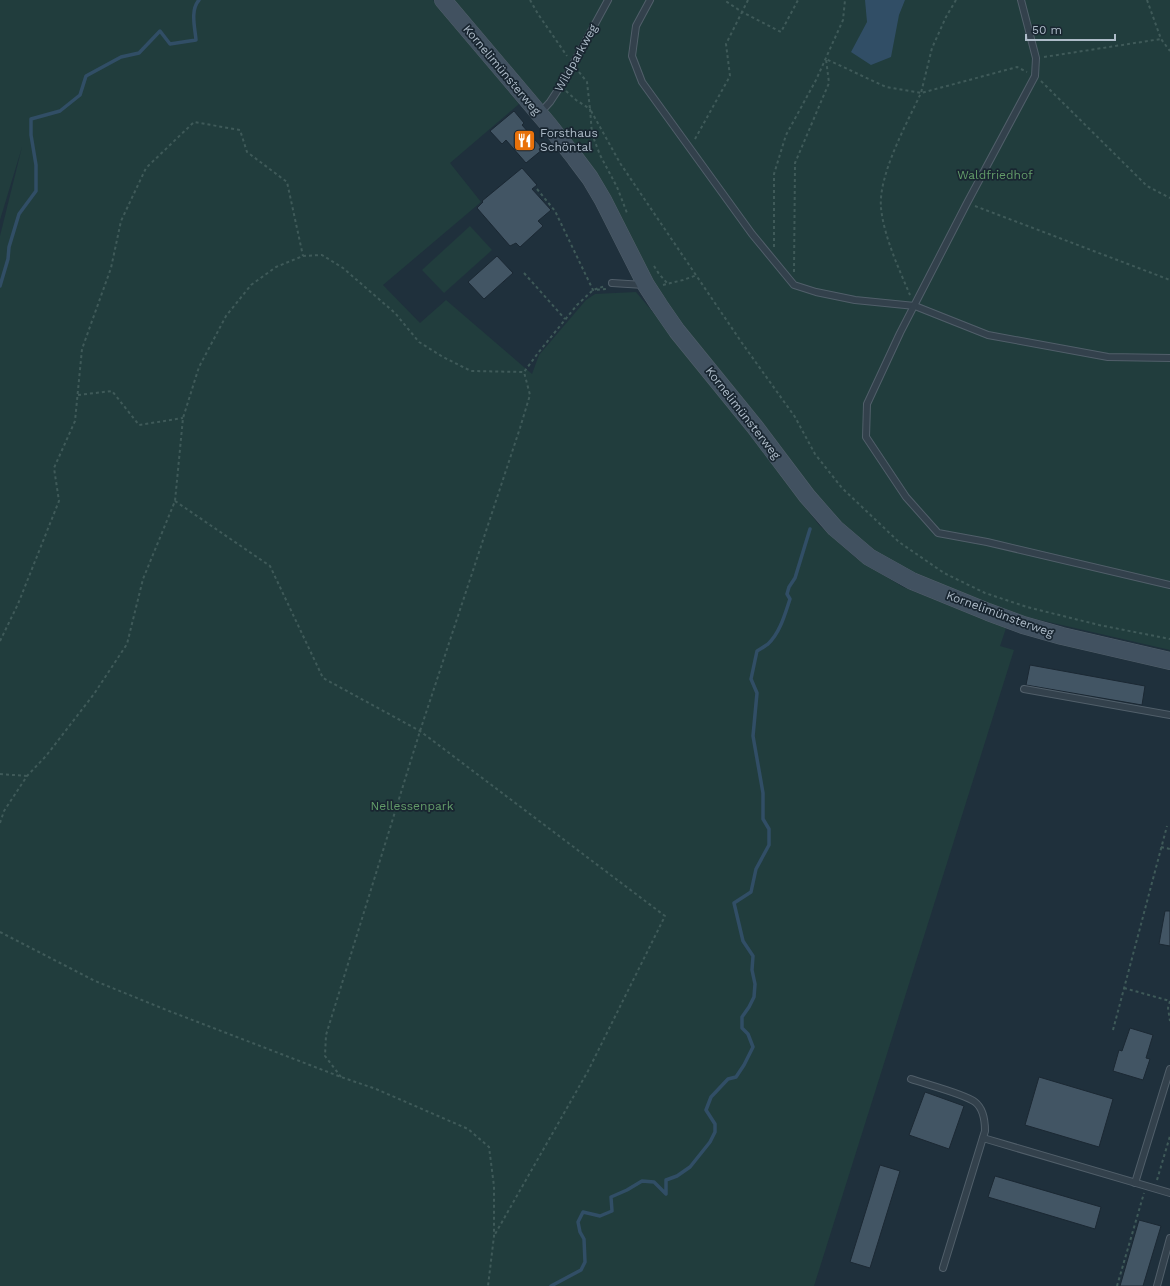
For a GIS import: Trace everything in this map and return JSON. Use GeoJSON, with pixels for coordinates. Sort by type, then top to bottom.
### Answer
{"type":"FeatureCollection","features":[{"type":"Feature","properties":{"kind":"street","name":"Kornelimünsterweg"},"geometry":{"type":"LineString","coordinates":[[442,0],[539,113],[590,178],[603,200],[646,285],[677,331],[755,427],[807,496],[835,528],[869,556],[912,581],[1023,625],[1062,636],[1170,661]]}},
{"type":"Feature","properties":{"kind":"lane","name":"Wildparkweg"},"geometry":{"type":"LineString","coordinates":[[539,113],[550,102],[561,86],[608,0]]}},
{"type":"Feature","properties":{"kind":"lane"},"geometry":{"type":"LineString","coordinates":[[650,0],[636,26],[632,56],[642,82],[752,234],[794,285],[816,292],[855,300],[915,306],[988,336],[1108,357],[1170,358]]}},
{"type":"Feature","properties":{"kind":"lane"},"geometry":{"type":"LineString","coordinates":[[1021,0],[1036,58],[1035,76],[967,203],[867,404],[866,437],[906,497],[938,534],[987,542],[1170,585]]}},
{"type":"Feature","properties":{"kind":"lane"},"geometry":{"type":"LineString","coordinates":[[612,286],[646,285]]}},
{"type":"Feature","properties":{"kind":"lane"},"geometry":{"type":"LineString","coordinates":[[1024,689],[1170,715]]}},
{"type":"Feature","properties":{"kind":"lane"},"geometry":{"type":"LineString","coordinates":[[1135,1183],[1170,1069]]}},
{"type":"Feature","properties":{"kind":"lane"},"geometry":{"type":"LineString","coordinates":[[911,1079],[967,1098],[976,1103],[982,1111],[985,1121],[985,1131],[943,1268]]}},
{"type":"Feature","properties":{"kind":"lane"},"geometry":{"type":"LineString","coordinates":[[983,1138],[1170,1193]]}},
{"type":"Feature","properties":{"kind":"lane"},"geometry":{"type":"LineString","coordinates":[[1157,1286],[1170,1238]]}},
{"type":"Feature","properties":{"kind":"path"},"geometry":{"type":"LineString","coordinates":[[530,0],[538,14],[587,82],[592,134],[600,155],[617,187],[628,214]]}},
{"type":"Feature","properties":{"kind":"path"},"geometry":{"type":"LineString","coordinates":[[724,0],[742,12],[781,32],[798,0]]}},
{"type":"Feature","properties":{"kind":"path"},"geometry":{"type":"LineString","coordinates":[[690,148],[730,76],[726,44],[748,0]]}},
{"type":"Feature","properties":{"kind":"path"},"geometry":{"type":"LineString","coordinates":[[774,262],[774,174],[786,135],[826,59],[843,20],[845,0]]}},
{"type":"Feature","properties":{"kind":"path"},"geometry":{"type":"LineString","coordinates":[[915,306],[889,244],[881,207],[883,180],[896,146],[921,93],[932,48],[946,17],[956,0]]}},
{"type":"Feature","properties":{"kind":"path"},"geometry":{"type":"LineString","coordinates":[[1147,0],[1161,39],[1170,51]]}},
{"type":"Feature","properties":{"kind":"path"},"geometry":{"type":"LineString","coordinates":[[1036,58],[1161,39]]}},
{"type":"Feature","properties":{"kind":"path"},"geometry":{"type":"LineString","coordinates":[[826,59],[886,86],[921,93],[1017,67],[1035,76],[1147,186],[1170,197]]}},
{"type":"Feature","properties":{"kind":"path"},"geometry":{"type":"LineString","coordinates":[[794,285],[795,163],[829,83],[826,59]]}},
{"type":"Feature","properties":{"kind":"path"},"geometry":{"type":"LineString","coordinates":[[561,86],[576,100],[590,109],[620,163],[794,417],[815,454],[842,488],[899,542],[944,573],[985,593],[1027,607],[1099,625],[1170,639]]}},
{"type":"Feature","properties":{"kind":"path"},"geometry":{"type":"LineString","coordinates":[[0,641],[18,604],[58,501],[54,468],[75,421],[82,349],[111,268],[121,221],[146,168],[194,122],[240,130],[247,152],[287,182],[303,256]]}},
{"type":"Feature","properties":{"kind":"path"},"geometry":{"type":"LineString","coordinates":[[537,189],[555,212],[593,290]]}},
{"type":"Feature","properties":{"kind":"path"},"geometry":{"type":"LineString","coordinates":[[967,203],[1170,280]]}},
{"type":"Feature","properties":{"kind":"path"},"geometry":{"type":"LineString","coordinates":[[0,822],[4,811],[27,776],[46,756],[89,700],[128,644],[143,579],[175,500],[184,418],[199,367],[226,316],[251,285],[276,267],[303,256],[322,255],[343,268],[395,313],[419,342],[443,357],[471,370],[524,372]]}},
{"type":"Feature","properties":{"kind":"path"},"geometry":{"type":"LineString","coordinates":[[650,261],[668,284]]}},
{"type":"Feature","properties":{"kind":"path"},"geometry":{"type":"LineString","coordinates":[[524,273],[565,319]]}},
{"type":"Feature","properties":{"kind":"path"},"geometry":{"type":"LineString","coordinates":[[646,285],[658,286],[697,275]]}},
{"type":"Feature","properties":{"kind":"path"},"geometry":{"type":"LineString","coordinates":[[593,290],[612,286]]}},
{"type":"Feature","properties":{"kind":"path"},"geometry":{"type":"LineString","coordinates":[[341,1077],[325,1056],[326,1035],[420,731],[530,395],[524,372],[565,319],[593,290],[612,286]]}},
{"type":"Feature","properties":{"kind":"path"},"geometry":{"type":"LineString","coordinates":[[78,395],[112,391],[140,425],[184,418]]}},
{"type":"Feature","properties":{"kind":"path"},"geometry":{"type":"LineString","coordinates":[[175,500],[270,566],[323,678],[420,731],[665,916],[588,1071],[494,1236]]}},
{"type":"Feature","properties":{"kind":"path"},"geometry":{"type":"LineString","coordinates":[[0,774],[27,776]]}},
{"type":"Feature","properties":{"kind":"path"},"geometry":{"type":"LineString","coordinates":[[1113,1030],[1167,826]]}},
{"type":"Feature","properties":{"kind":"path"},"geometry":{"type":"LineString","coordinates":[[1161,847],[1170,849]]}},
{"type":"Feature","properties":{"kind":"path"},"geometry":{"type":"LineString","coordinates":[[0,932],[95,980],[169,1011],[376,1089],[468,1129],[489,1147],[494,1186],[494,1236],[488,1286]]}},
{"type":"Feature","properties":{"kind":"path"},"geometry":{"type":"LineString","coordinates":[[1124,988],[1170,1001],[1168,1008],[1170,1021]]}},
{"type":"Feature","properties":{"kind":"path"},"geometry":{"type":"LineString","coordinates":[[1154,1188],[1170,1136]]}},
{"type":"Feature","properties":{"kind":"path"},"geometry":{"type":"LineString","coordinates":[[1117,1286],[1146,1186]]}},
{"type":"Feature","properties":{"kind":"green space","name":"Nellessenpark"},"geometry":{"type":"Polygon","coordinates":[[[0,0],[433,0],[519,104],[450,163],[481,202],[383,285],[420,323],[446,300],[532,374],[539,355],[586,300],[595,294],[636,292],[688,354],[819,525],[856,558],[903,587],[1006,628],[1000,646],[1014,650],[814,1286],[0,1286],[0,236],[22,147],[0,220],[0,0]]]}},
{"type":"Feature","properties":{"kind":"green space","name":"Waldfriedhof"},"geometry":{"type":"Polygon","coordinates":[[[451,0],[1170,0],[1170,650],[1009,613],[918,576],[874,552],[840,524],[783,454],[653,287],[603,190],[451,0]]]}},
{"type":"Feature","properties":{"kind":"green space"},"geometry":{"type":"Polygon","coordinates":[[[470,226],[492,250],[444,293],[422,270],[470,226]]]}},
{"type":"Feature","properties":{"kind":"water"},"geometry":{"type":"Polygon","coordinates":[[[865,0],[905,0],[899,15],[891,57],[871,65],[851,52],[867,22],[865,0]]]}},
{"type":"Feature","properties":{"kind":"building","name":"Forsthaus Schöntal"},"geometry":{"type":"Polygon","coordinates":[[[514,111],[524,123],[522,125],[543,149],[526,163],[506,140],[502,144],[490,131],[514,111]]]}},
{"type":"Feature","properties":{"kind":"building"},"geometry":{"type":"Polygon","coordinates":[[[522,168],[537,185],[532,189],[551,210],[538,221],[543,226],[520,247],[516,243],[510,246],[477,208],[483,202],[482,201],[522,168]]]}},
{"type":"Feature","properties":{"kind":"building"},"geometry":{"type":"Polygon","coordinates":[[[497,256],[513,273],[484,299],[468,282],[497,256]]]}},
{"type":"Feature","properties":{"kind":"building"},"geometry":{"type":"Polygon","coordinates":[[[1030,665],[1145,686],[1142,705],[1026,685],[1030,665]]]}},
{"type":"Feature","properties":{"kind":"building"},"geometry":{"type":"Polygon","coordinates":[[[1165,911],[1170,911],[1170,946],[1159,944],[1165,911]]]}},
{"type":"Feature","properties":{"kind":"building"},"geometry":{"type":"Polygon","coordinates":[[[1130,1028],[1153,1035],[1146,1058],[1150,1059],[1143,1080],[1113,1071],[1119,1050],[1122,1051],[1130,1028]]]}},
{"type":"Feature","properties":{"kind":"building"},"geometry":{"type":"Polygon","coordinates":[[[1039,1077],[1113,1099],[1099,1147],[1025,1125],[1039,1077]]]}},
{"type":"Feature","properties":{"kind":"building"},"geometry":{"type":"Polygon","coordinates":[[[925,1092],[964,1106],[949,1149],[909,1135],[925,1092]]]}},
{"type":"Feature","properties":{"kind":"building"},"geometry":{"type":"Polygon","coordinates":[[[880,1165],[900,1171],[870,1268],[850,1262],[880,1165]]]}},
{"type":"Feature","properties":{"kind":"building"},"geometry":{"type":"Polygon","coordinates":[[[995,1176],[1101,1207],[1095,1229],[988,1197],[995,1176]]]}},
{"type":"Feature","properties":{"kind":"building"},"geometry":{"type":"Polygon","coordinates":[[[1139,1220],[1161,1226],[1143,1286],[1120,1286],[1139,1220]]]}},
{"type":"Feature","properties":{"kind":"waterway"},"geometry":{"type":"LineString","coordinates":[[0,286],[8,259],[9,247],[19,214],[36,191],[36,165],[31,135],[31,119],[60,111],[80,95],[86,76],[121,57],[139,53],[160,31],[170,44],[196,40],[194,14],[196,4],[199,0]]}},
{"type":"Feature","properties":{"kind":"waterway"},"geometry":{"type":"LineString","coordinates":[[551,1286],[581,1270],[585,1262],[584,1239],[580,1232],[578,1222],[583,1212],[600,1216],[612,1211],[611,1197],[642,1181],[654,1182],[666,1194],[666,1180],[677,1176],[690,1167],[710,1142],[715,1132],[715,1124],[706,1110],[711,1097],[728,1079],[736,1077],[753,1047],[748,1034],[742,1028],[742,1017],[754,997],[755,984],[752,970],[753,956],[743,941],[734,903],[751,892],[756,869],[769,845],[769,829],[763,819],[763,793],[753,736],[757,693],[751,679],[757,651],[772,640],[782,623],[790,599],[787,594],[789,587],[795,578],[810,529]]}},
{"type":"Feature","properties":{"kind":"place","name":"Forsthaus Schöntal"},"geometry":{"type":"Point","coordinates":[525,140]}}]}
